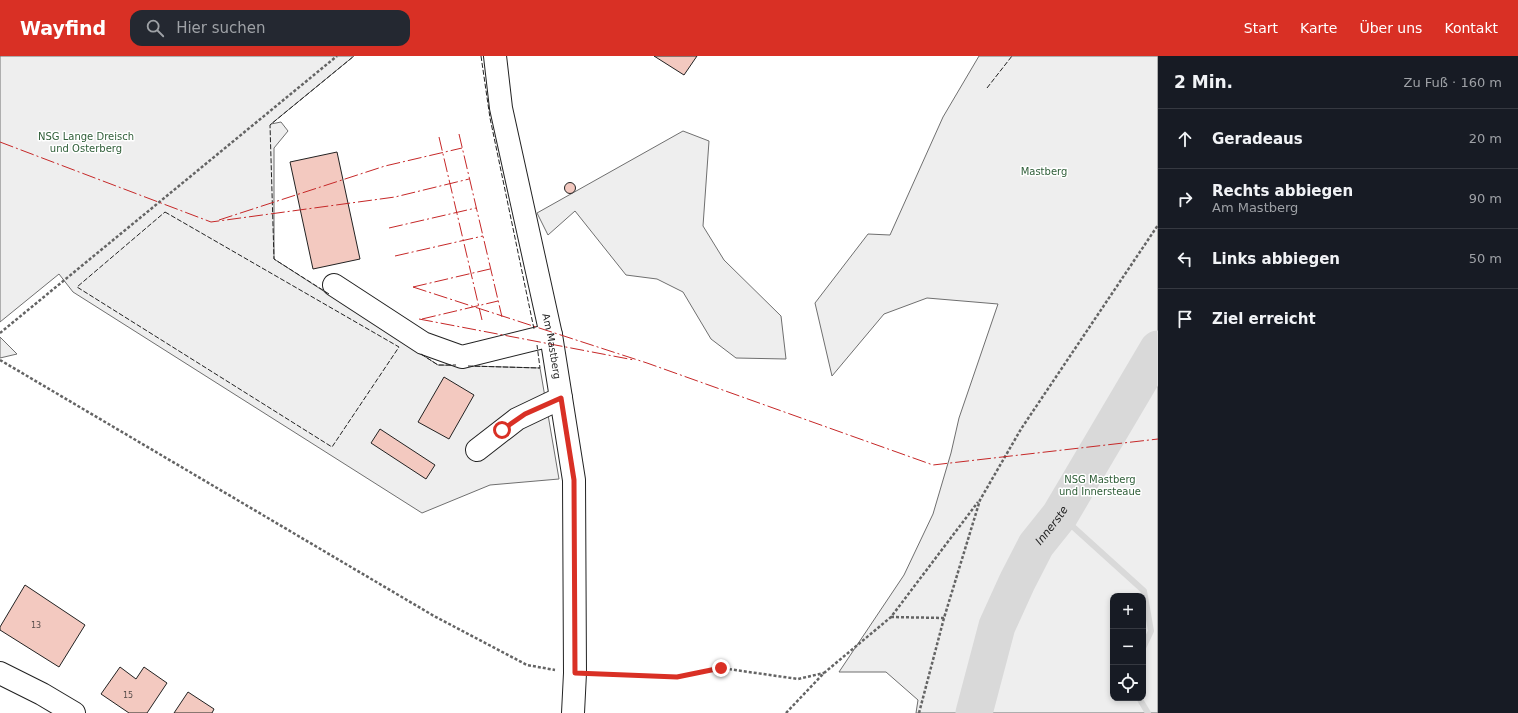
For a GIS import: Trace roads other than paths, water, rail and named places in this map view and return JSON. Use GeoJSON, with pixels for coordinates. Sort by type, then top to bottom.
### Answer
{"type":"FeatureCollection","features":[{"type":"Feature","properties":{"kind":"street","name":"Am Mastberg"},"geometry":{"type":"LineString","coordinates":[[495,56],[501,108],[551,334],[574,480],[575,673],[573,713]]}},
{"type":"Feature","properties":{"kind":"street"},"geometry":{"type":"LineString","coordinates":[[334,285],[422,343],[462,357],[551,334]]}},
{"type":"Feature","properties":{"kind":"street"},"geometry":{"type":"LineString","coordinates":[[477,450],[517,419],[561,398]]}},
{"type":"Feature","properties":{"kind":"street"},"geometry":{"type":"LineString","coordinates":[[0,673],[42,694],[74,713]]}},
{"type":"Feature","properties":{"kind":"waterway","name":"Innerste"},"geometry":{"type":"LineString","coordinates":[[974,713],[997,626],[1017,582],[1036,545],[1060,515],[1158,349]]}},
{"type":"Feature","properties":{"kind":"waterway"},"geometry":{"type":"LineString","coordinates":[[1060,515],[1144,591],[1151,631],[1146,642]]}},
{"type":"Feature","properties":{"kind":"waterway"},"geometry":{"type":"LineString","coordinates":[[1141,701],[1148,713]]}},
{"type":"Feature","properties":{"kind":"park label","name":"NSG Lange Dreisch und Osterberg"},"geometry":{"type":"Point","coordinates":[86,142]}},
{"type":"Feature","properties":{"kind":"park label","name":"Mastberg"},"geometry":{"type":"Point","coordinates":[1044,171]}},
{"type":"Feature","properties":{"kind":"park label","name":"NSG Mastberg und Innersteaue"},"geometry":{"type":"Point","coordinates":[1100,484]}}]}
